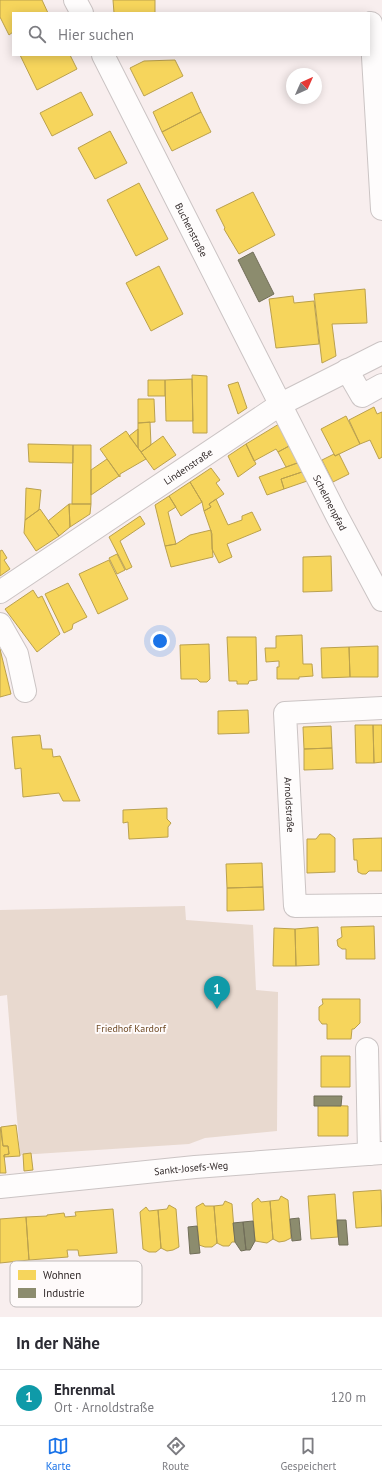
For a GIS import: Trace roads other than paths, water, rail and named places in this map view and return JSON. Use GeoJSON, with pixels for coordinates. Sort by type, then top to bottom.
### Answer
{"type":"FeatureCollection","features":[{"type":"Feature","properties":{"kind":"street"},"geometry":{"type":"LineString","coordinates":[[75,0],[81,12]]}},
{"type":"Feature","properties":{"kind":"street"},"geometry":{"type":"LineString","coordinates":[[371,23],[381,162],[382,209]]}},
{"type":"Feature","properties":{"kind":"street","name":"Buchenstraße"},"geometry":{"type":"LineString","coordinates":[[104,56],[281,404]]}},
{"type":"Feature","properties":{"kind":"street","name":"Lindenstraße"},"geometry":{"type":"LineString","coordinates":[[0,592],[281,404],[382,353]]}},
{"type":"Feature","properties":{"kind":"street"},"geometry":{"type":"LineString","coordinates":[[347,370],[362,396],[382,385]]}},
{"type":"Feature","properties":{"kind":"street","name":"Schelmenpfad"},"geometry":{"type":"LineString","coordinates":[[281,404],[382,600]]}},
{"type":"Feature","properties":{"kind":"street"},"geometry":{"type":"LineString","coordinates":[[0,624],[17,654],[25,690]]}},
{"type":"Feature","properties":{"kind":"street","name":"Arnoldstraße"},"geometry":{"type":"LineString","coordinates":[[382,708],[285,713],[295,906],[382,905]]}},
{"type":"Feature","properties":{"kind":"street"},"geometry":{"type":"LineString","coordinates":[[367,1049],[376,1153]]}},
{"type":"Feature","properties":{"kind":"street","name":"Sankt-Josefs-Weg"},"geometry":{"type":"LineString","coordinates":[[0,1187],[203,1167],[376,1153]]}},
{"type":"Feature","properties":{"kind":"place","name":"Ehrenmal"},"geometry":{"type":"Point","coordinates":[217,1009]}},
{"type":"Feature","properties":{"kind":"park label","name":"Friedhof Kardorf"},"geometry":{"type":"Point","coordinates":[131,1028]}}]}
